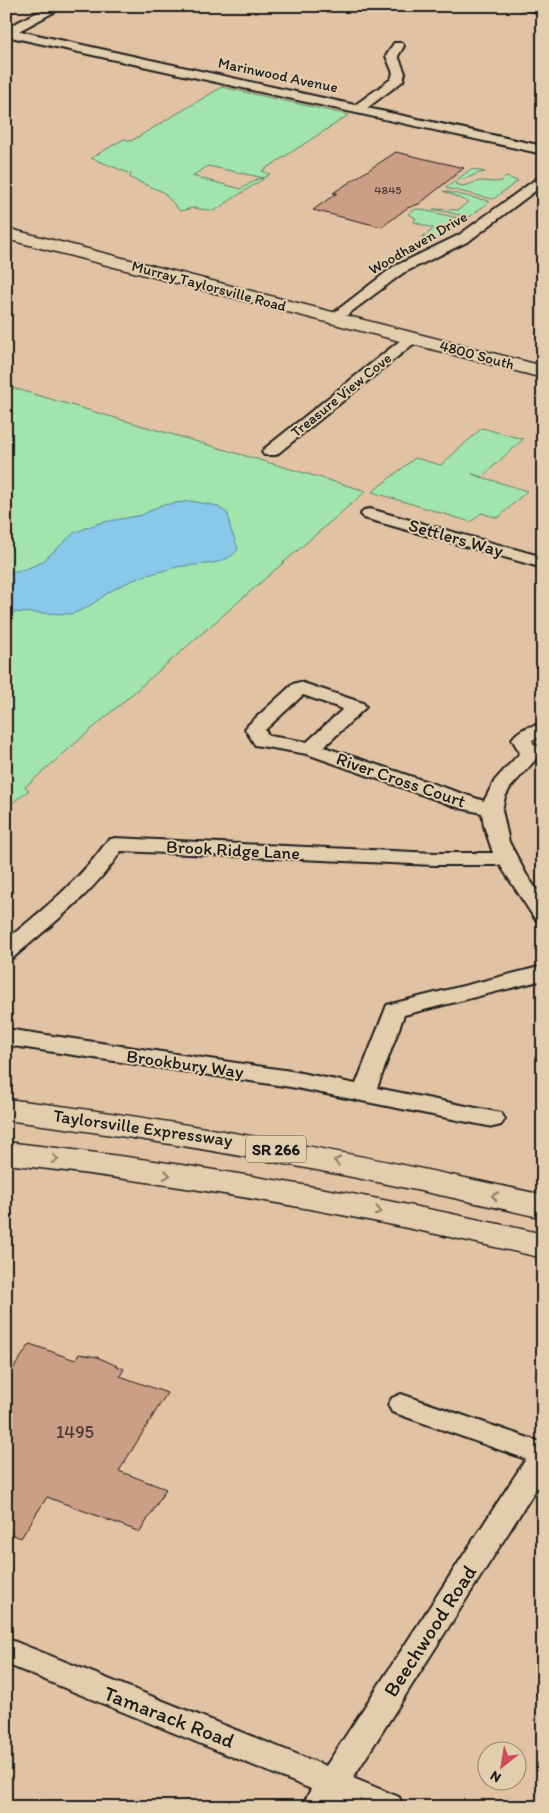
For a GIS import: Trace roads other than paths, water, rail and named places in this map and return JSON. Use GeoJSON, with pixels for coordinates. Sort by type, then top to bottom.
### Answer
{"type":"FeatureCollection","features":[{"type":"Feature","properties":{"kind":"main road","name":"Murray Taylorsville Road"},"geometry":{"type":"LineString","coordinates":[[6,232],[412,338]]}},
{"type":"Feature","properties":{"kind":"main road","name":"4800 South"},"geometry":{"type":"LineString","coordinates":[[412,338],[543,372]]}},
{"type":"Feature","properties":{"kind":"main road","name":"Taylorsville Expressway"},"geometry":{"type":"LineString","coordinates":[[6,1109],[139,1126],[272,1148],[543,1207]]}},
{"type":"Feature","properties":{"kind":"main road","name":"SR 266"},"geometry":{"type":"LineString","coordinates":[[6,1153],[118,1167],[319,1200],[543,1246]]}},
{"type":"Feature","properties":{"kind":"street"},"geometry":{"type":"LineString","coordinates":[[7,32],[59,6]]}},
{"type":"Feature","properties":{"kind":"street"},"geometry":{"type":"LineString","coordinates":[[524,6],[543,10]]}},
{"type":"Feature","properties":{"kind":"street","name":"Marinwood Avenue"},"geometry":{"type":"LineString","coordinates":[[7,32],[543,150]]}},
{"type":"Feature","properties":{"kind":"street"},"geometry":{"type":"LineString","coordinates":[[357,109],[397,81],[399,73],[392,56],[398,46]]}},
{"type":"Feature","properties":{"kind":"street","name":"Woodhaven Drive"},"geometry":{"type":"LineString","coordinates":[[334,318],[398,270],[464,238],[543,178]]}},
{"type":"Feature","properties":{"kind":"street","name":"Treasure View Cove"},"geometry":{"type":"LineString","coordinates":[[270,452],[412,338]]}},
{"type":"Feature","properties":{"kind":"street","name":"Settlers Way"},"geometry":{"type":"LineString","coordinates":[[370,514],[543,563]]}},
{"type":"Feature","properties":{"kind":"street","name":"River Cross Court"},"geometry":{"type":"LineString","coordinates":[[311,749],[356,707],[300,688],[254,729],[262,741],[311,749],[468,804],[492,809]]}},
{"type":"Feature","properties":{"kind":"street"},"geometry":{"type":"LineString","coordinates":[[541,909],[506,858],[492,809],[501,787],[538,753],[526,749],[522,739],[531,732],[543,730]]}},
{"type":"Feature","properties":{"kind":"street","name":"Brook Ridge Lane"},"geometry":{"type":"LineString","coordinates":[[6,952],[87,882],[105,863],[115,844],[386,858],[506,858]]}},
{"type":"Feature","properties":{"kind":"street"},"geometry":{"type":"LineString","coordinates":[[364,1092],[395,1010],[543,973]]}},
{"type":"Feature","properties":{"kind":"street","name":"Brookbury Way"},"geometry":{"type":"LineString","coordinates":[[6,1037],[291,1079],[493,1119]]}},
{"type":"Feature","properties":{"kind":"street"},"geometry":{"type":"LineString","coordinates":[[402,1405],[543,1454]]}},
{"type":"Feature","properties":{"kind":"street","name":"Beechwood Road"},"geometry":{"type":"LineString","coordinates":[[324,1795],[543,1454]]}},
{"type":"Feature","properties":{"kind":"street","name":"Tamarack Road"},"geometry":{"type":"LineString","coordinates":[[6,1651],[324,1795],[388,1807]]}},
{"type":"Feature","properties":{"kind":"water"},"geometry":{"type":"Polygon","coordinates":[[[191,501],[217,506],[228,514],[230,527],[238,549],[225,560],[208,564],[181,566],[138,578],[112,590],[84,609],[71,614],[6,612],[6,573],[26,569],[42,562],[74,533],[86,528],[99,523],[142,515],[161,505],[191,501]]]}}]}
